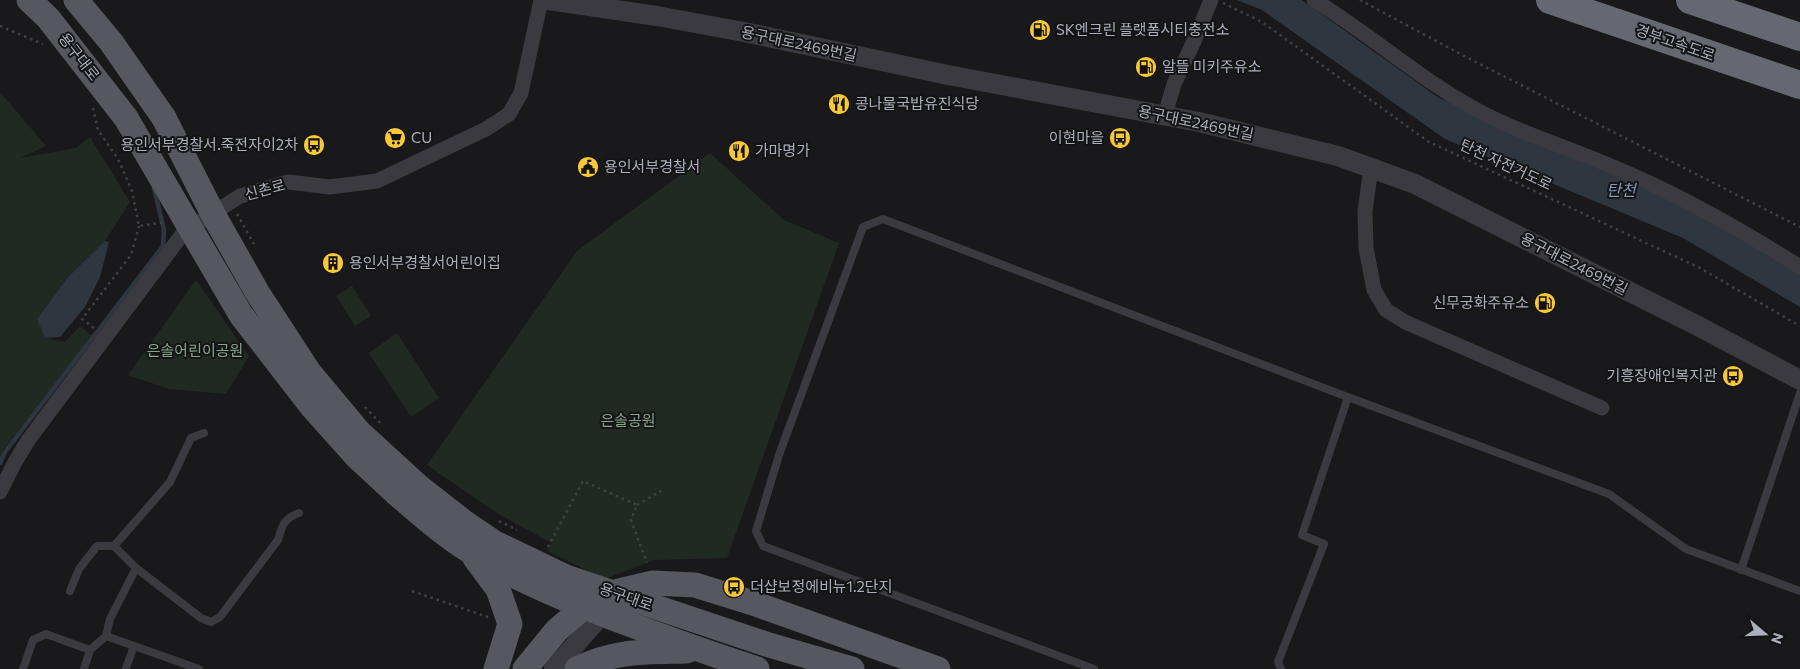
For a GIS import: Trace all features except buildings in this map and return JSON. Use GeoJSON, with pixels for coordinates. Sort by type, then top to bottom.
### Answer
{"type":"FeatureCollection","features":[{"type":"Feature","properties":{"kind":"highway","name":"경부고속도로"},"geometry":{"type":"LineString","coordinates":[[1550,0],[1800,85]]}},
{"type":"Feature","properties":{"kind":"highway"},"geometry":{"type":"LineString","coordinates":[[1690,0],[1800,37]]}},
{"type":"Feature","properties":{"kind":"main road","name":"용구대로"},"geometry":{"type":"LineString","coordinates":[[29,0],[48,18],[126,118],[241,315],[319,415],[356,456],[495,543],[539,554],[566,577],[769,645],[852,669]]}},
{"type":"Feature","properties":{"kind":"main road"},"geometry":{"type":"LineString","coordinates":[[76,0],[111,42],[164,118],[214,216],[257,292],[309,372],[407,489]]}},
{"type":"Feature","properties":{"kind":"main road"},"geometry":{"type":"LineString","coordinates":[[88,0],[111,42]]}},
{"type":"Feature","properties":{"kind":"main road","name":"용구대로"},"geometry":{"type":"LineString","coordinates":[[407,489],[461,545],[506,572],[602,614],[664,638],[756,669]]}},
{"type":"Feature","properties":{"kind":"main road"},"geometry":{"type":"LineString","coordinates":[[496,669],[510,624],[498,589],[461,545],[469,542],[532,578],[540,575],[539,554]]}},
{"type":"Feature","properties":{"kind":"main road"},"geometry":{"type":"LineString","coordinates":[[526,669],[557,630],[584,608],[619,591],[653,583],[695,585],[753,603],[938,669]]}},
{"type":"Feature","properties":{"kind":"main road"},"geometry":{"type":"LineString","coordinates":[[664,638],[662,632],[666,629],[738,652],[769,645]]}},
{"type":"Feature","properties":{"kind":"main road"},"geometry":{"type":"LineString","coordinates":[[577,669],[593,661],[626,652],[700,650]]}},
{"type":"Feature","properties":{"kind":"street","name":"신촌로"},"geometry":{"type":"LineString","coordinates":[[0,492],[15,462],[30,439],[184,232],[240,196],[288,182],[330,187],[378,180],[486,129],[510,114],[521,93],[541,0]]}},
{"type":"Feature","properties":{"kind":"street","name":"용구대로2469번길"},"geometry":{"type":"LineString","coordinates":[[549,0],[657,16],[744,32],[948,75],[1165,115],[1338,156],[1415,184],[1698,326],[1800,380]]}},
{"type":"Feature","properties":{"kind":"street"},"geometry":{"type":"LineString","coordinates":[[1165,115],[1174,84],[1211,0]]}},
{"type":"Feature","properties":{"kind":"street"},"geometry":{"type":"LineString","coordinates":[[1314,0],[1348,21],[1440,87],[1476,110],[1506,125],[1600,161],[1666,191],[1710,213],[1800,267]]}},
{"type":"Feature","properties":{"kind":"street"},"geometry":{"type":"LineString","coordinates":[[1371,168],[1365,211],[1366,248],[1374,290],[1386,310],[1405,322],[1602,408]]}},
{"type":"Feature","properties":{"kind":"street"},"geometry":{"type":"LineString","coordinates":[[554,669],[620,594]]}},
{"type":"Feature","properties":{"kind":"lane"},"geometry":{"type":"LineString","coordinates":[[1094,669],[763,546],[756,530],[779,454],[863,227],[883,219],[1348,397],[1609,494],[1686,549],[1800,590]]}},
{"type":"Feature","properties":{"kind":"lane"},"geometry":{"type":"LineString","coordinates":[[1741,570],[1800,393]]}},
{"type":"Feature","properties":{"kind":"lane"},"geometry":{"type":"LineString","coordinates":[[1281,669],[1278,662],[1324,544],[1302,535],[1348,397]]}},
{"type":"Feature","properties":{"kind":"lane"},"geometry":{"type":"LineString","coordinates":[[114,546],[170,482],[191,438],[204,433]]}},
{"type":"Feature","properties":{"kind":"lane"},"geometry":{"type":"LineString","coordinates":[[70,591],[79,569],[97,546],[114,546],[136,568],[201,618],[211,622],[220,617],[278,540],[282,526],[290,516],[299,513]]}},
{"type":"Feature","properties":{"kind":"lane"},"geometry":{"type":"LineString","coordinates":[[84,669],[90,650],[106,636],[110,619],[136,568]]}},
{"type":"Feature","properties":{"kind":"lane"},"geometry":{"type":"LineString","coordinates":[[23,669],[33,640],[46,634],[90,650]]}},
{"type":"Feature","properties":{"kind":"lane"},"geometry":{"type":"LineString","coordinates":[[106,636],[199,669]]}},
{"type":"Feature","properties":{"kind":"lane"},"geometry":{"type":"LineString","coordinates":[[126,668],[134,646]]}},
{"type":"Feature","properties":{"kind":"path","name":"탄천 자전거도로"},"geometry":{"type":"LineString","coordinates":[[1217,0],[1262,22],[1429,142],[1700,268],[1800,326]]}},
{"type":"Feature","properties":{"kind":"path"},"geometry":{"type":"LineString","coordinates":[[1360,0],[1458,53],[1800,227]]}},
{"type":"Feature","properties":{"kind":"path"},"geometry":{"type":"LineString","coordinates":[[0,26],[46,46]]}},
{"type":"Feature","properties":{"kind":"path"},"geometry":{"type":"LineString","coordinates":[[91,100],[98,130],[118,159],[132,191],[139,226],[131,255],[82,318],[106,337]]}},
{"type":"Feature","properties":{"kind":"path"},"geometry":{"type":"LineString","coordinates":[[230,202],[258,252]]}},
{"type":"Feature","properties":{"kind":"path"},"geometry":{"type":"LineString","coordinates":[[139,226],[166,222],[184,232]]}},
{"type":"Feature","properties":{"kind":"path"},"geometry":{"type":"LineString","coordinates":[[362,403],[388,431]]}},
{"type":"Feature","properties":{"kind":"path"},"geometry":{"type":"LineString","coordinates":[[539,554],[549,548],[583,481],[637,505]]}},
{"type":"Feature","properties":{"kind":"path"},"geometry":{"type":"LineString","coordinates":[[647,563],[631,520],[637,505],[660,491]]}},
{"type":"Feature","properties":{"kind":"path"},"geometry":{"type":"LineString","coordinates":[[493,518],[517,531]]}},
{"type":"Feature","properties":{"kind":"path"},"geometry":{"type":"LineString","coordinates":[[412,591],[473,612]]}},
{"type":"Feature","properties":{"kind":"green space"},"geometry":{"type":"Polygon","coordinates":[[[0,92],[46,146],[20,158],[76,148],[90,137],[130,202],[105,241],[68,277],[37,319],[45,338],[65,342],[80,326],[92,336],[3,450],[0,457],[0,92]]]}},
{"type":"Feature","properties":{"kind":"green space","name":"은솔공원"},"geometry":{"type":"Polygon","coordinates":[[[710,153],[784,220],[839,243],[727,558],[654,560],[605,579],[547,551],[551,543],[497,513],[427,465],[577,251],[710,153]]]}},
{"type":"Feature","properties":{"kind":"green space","name":"은솔어린이공원"},"geometry":{"type":"Polygon","coordinates":[[[196,280],[249,356],[226,394],[169,389],[128,375],[196,280]]]}},
{"type":"Feature","properties":{"kind":"green space"},"geometry":{"type":"Polygon","coordinates":[[[352,286],[371,316],[355,326],[336,296],[352,286]]]}},
{"type":"Feature","properties":{"kind":"green space"},"geometry":{"type":"Polygon","coordinates":[[[397,333],[439,398],[411,417],[369,353],[397,333]]]}},
{"type":"Feature","properties":{"kind":"water","name":"탄천"},"geometry":{"type":"Polygon","coordinates":[[[1237,0],[1302,0],[1439,98],[1632,173],[1800,263],[1800,307],[1683,238],[1445,139],[1262,10],[1237,0]]]}},
{"type":"Feature","properties":{"kind":"water"},"geometry":{"type":"Polygon","coordinates":[[[105,241],[109,242],[100,277],[85,307],[60,337],[45,338],[37,319],[68,277],[105,241]]]}},
{"type":"Feature","properties":{"kind":"waterway"},"geometry":{"type":"LineString","coordinates":[[0,463],[5,452],[163,246],[164,230],[154,188]]}},
{"type":"Feature","properties":{"kind":"place","name":"SK엔크린 플랫폼시티충전소"},"geometry":{"type":"Point","coordinates":[1040,30]}},
{"type":"Feature","properties":{"kind":"place","name":"알뜰 미키주유소"},"geometry":{"type":"Point","coordinates":[1146,67]}},
{"type":"Feature","properties":{"kind":"place","name":"콩나물국밥유진식당"},"geometry":{"type":"Point","coordinates":[839,104]}},
{"type":"Feature","properties":{"kind":"place","name":"CU"},"geometry":{"type":"Point","coordinates":[395,138]}},
{"type":"Feature","properties":{"kind":"place","name":"이현마을"},"geometry":{"type":"Point","coordinates":[1120,138]}},
{"type":"Feature","properties":{"kind":"place","name":"용인서부경찰서.죽전자이2차"},"geometry":{"type":"Point","coordinates":[314,145]}},
{"type":"Feature","properties":{"kind":"place","name":"가마명가"},"geometry":{"type":"Point","coordinates":[739,151]}},
{"type":"Feature","properties":{"kind":"place","name":"용인서부경찰서"},"geometry":{"type":"Point","coordinates":[588,167]}},
{"type":"Feature","properties":{"kind":"place","name":"용인서부경찰서어린이집"},"geometry":{"type":"Point","coordinates":[333,263]}},
{"type":"Feature","properties":{"kind":"place","name":"신무궁화주유소"},"geometry":{"type":"Point","coordinates":[1545,303]}},
{"type":"Feature","properties":{"kind":"place","name":"기흥장애인복지관"},"geometry":{"type":"Point","coordinates":[1733,376]}},
{"type":"Feature","properties":{"kind":"place","name":"더샵보정에비뉴1.2단지"},"geometry":{"type":"Point","coordinates":[734,587]}}]}
